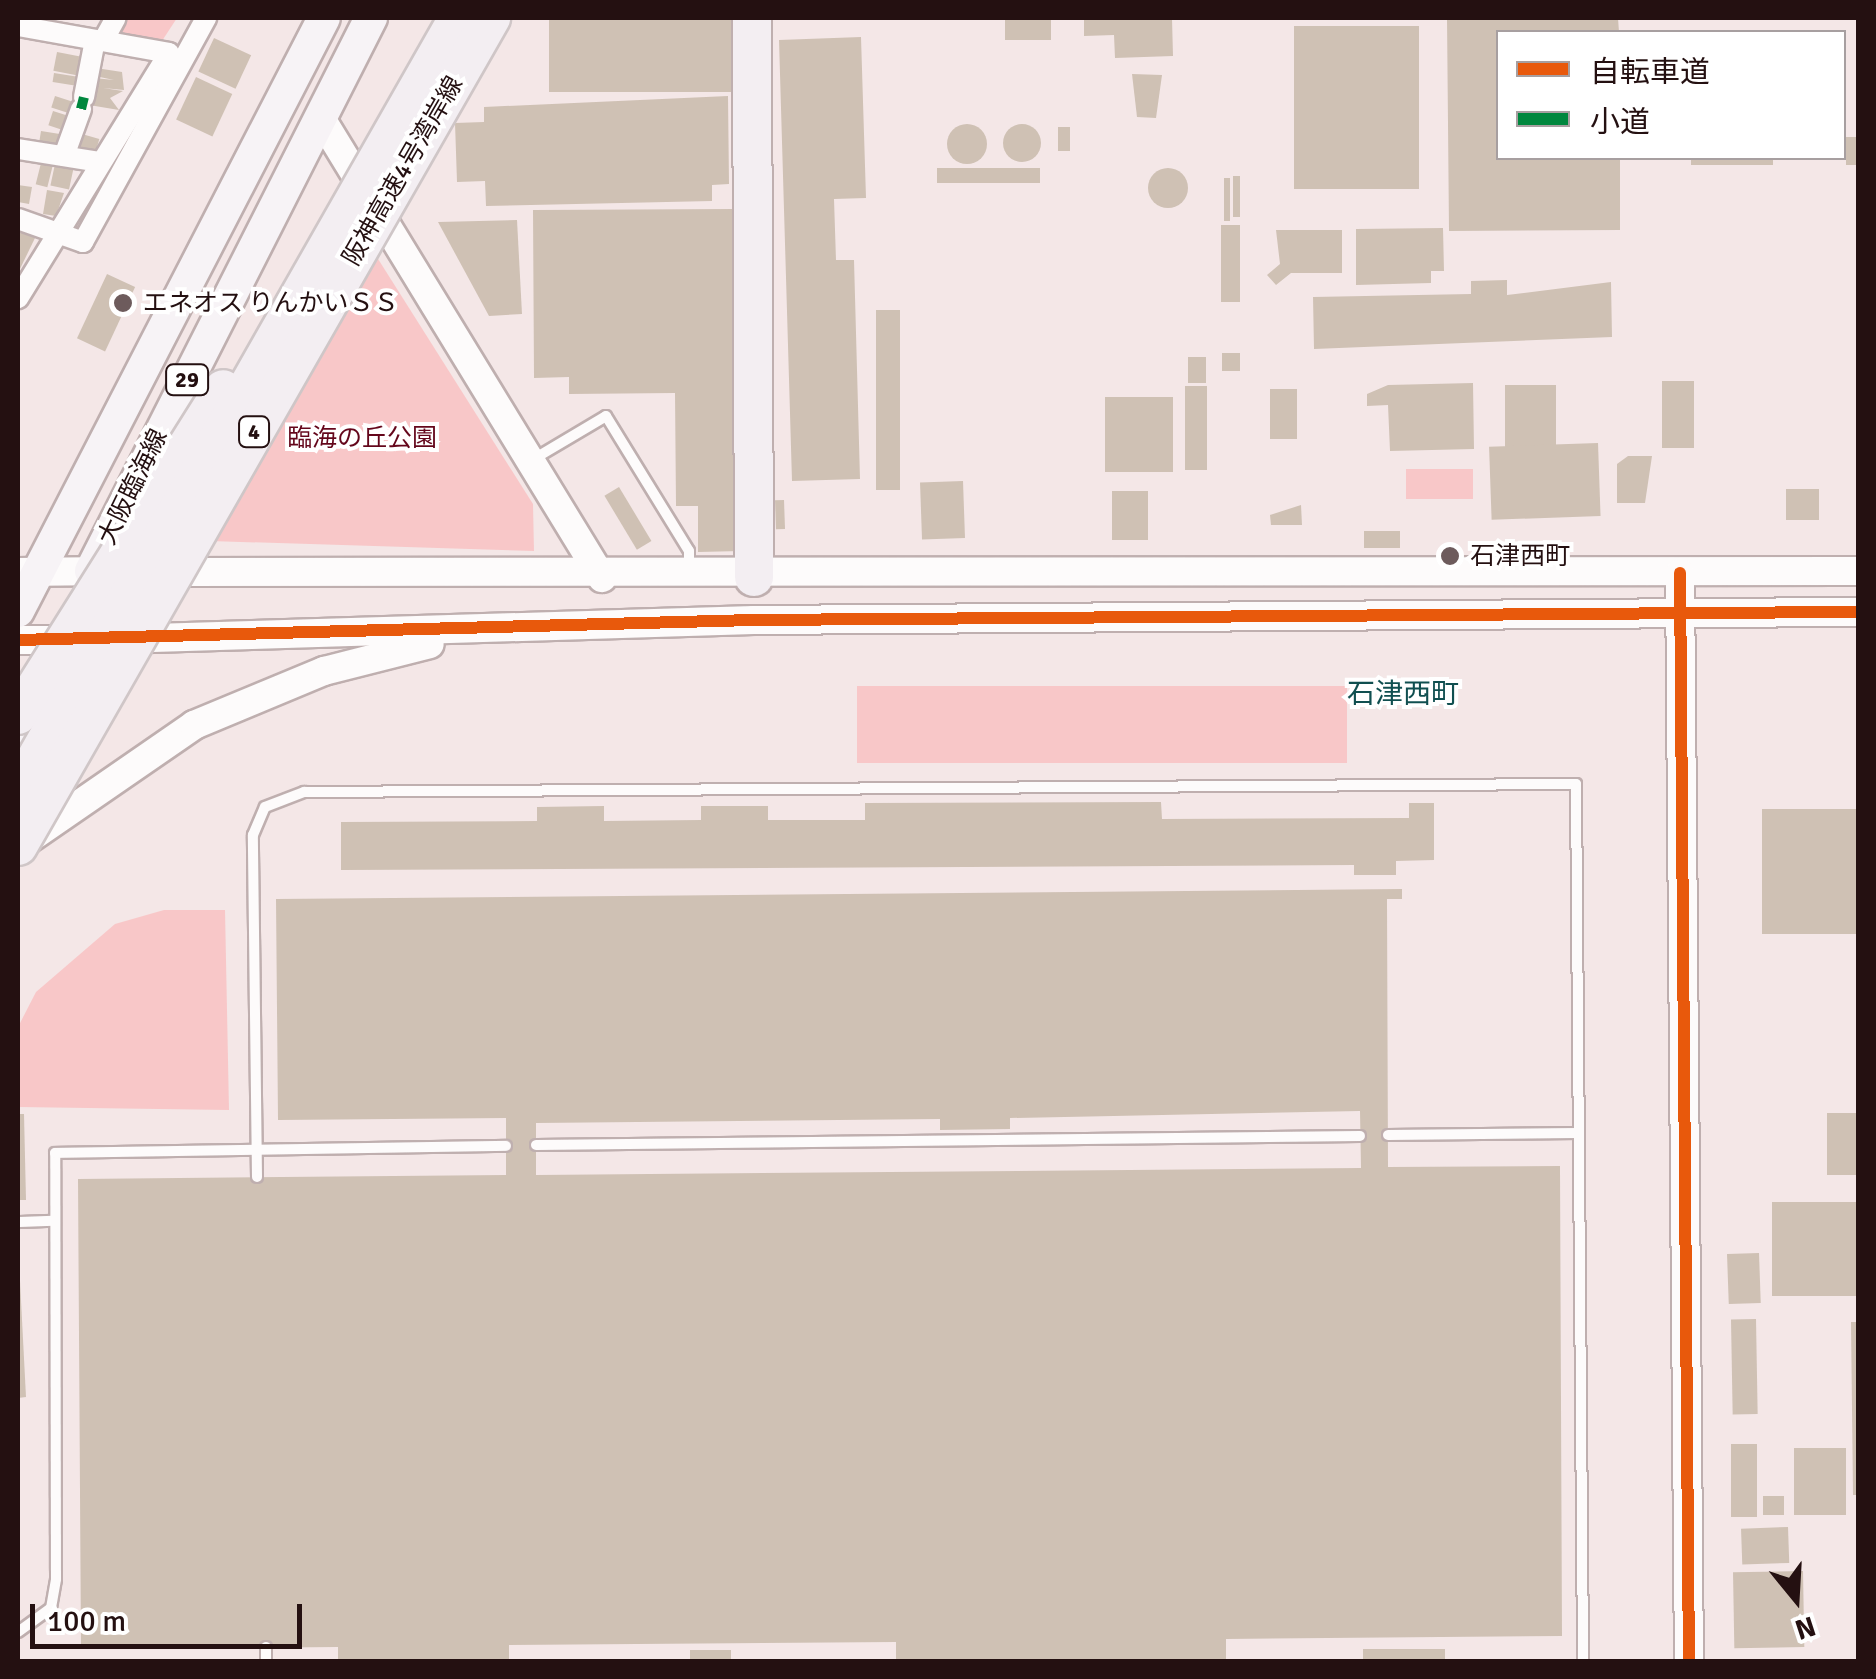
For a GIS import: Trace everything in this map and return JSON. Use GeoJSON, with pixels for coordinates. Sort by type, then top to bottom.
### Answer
{"type":"FeatureCollection","features":[{"type":"Feature","properties":{"kind":"highway"},"geometry":{"type":"LineString","coordinates":[[18,715],[154,487],[324,240],[456,18]]}},
{"type":"Feature","properties":{"kind":"highway","name":"阪神高速4号湾岸線"},"geometry":{"type":"LineString","coordinates":[[18,790],[456,18]]}},
{"type":"Feature","properties":{"kind":"highway","name":"阪神高速4号湾岸線"},"geometry":{"type":"LineString","coordinates":[[18,848],[491,18]]}},
{"type":"Feature","properties":{"kind":"highway"},"geometry":{"type":"LineString","coordinates":[[752,18],[754,577]]}},
{"type":"Feature","properties":{"kind":"main road","name":"大阪臨海線"},"geometry":{"type":"LineString","coordinates":[[18,612],[26,573],[324,18]]}},
{"type":"Feature","properties":{"kind":"main road","name":"大阪臨海線"},"geometry":{"type":"LineString","coordinates":[[18,748],[68,640],[92,570],[371,18]]}},
{"type":"Feature","properties":{"kind":"street"},"geometry":{"type":"LineString","coordinates":[[93,18],[116,19]]}},
{"type":"Feature","properties":{"kind":"street"},"geometry":{"type":"LineString","coordinates":[[18,219],[83,242],[206,18]]}},
{"type":"Feature","properties":{"kind":"street"},"geometry":{"type":"LineString","coordinates":[[64,156],[99,41],[116,19]]}},
{"type":"Feature","properties":{"kind":"street"},"geometry":{"type":"LineString","coordinates":[[18,298],[56,230],[169,53],[23,24]]}},
{"type":"Feature","properties":{"kind":"street"},"geometry":{"type":"LineString","coordinates":[[322,120],[602,578]]}},
{"type":"Feature","properties":{"kind":"street"},"geometry":{"type":"LineString","coordinates":[[18,149],[99,162]]}},
{"type":"Feature","properties":{"kind":"street"},"geometry":{"type":"LineString","coordinates":[[26,573],[92,570],[689,578],[1858,572]]}},
{"type":"Feature","properties":{"kind":"street"},"geometry":{"type":"LineString","coordinates":[[1680,573],[1689,1662]]}},
{"type":"Feature","properties":{"kind":"street"},"geometry":{"type":"LineString","coordinates":[[754,577],[754,620]]}},
{"type":"Feature","properties":{"kind":"street"},"geometry":{"type":"LineString","coordinates":[[18,640],[754,620],[1858,612]]}},
{"type":"Feature","properties":{"kind":"street"},"geometry":{"type":"LineString","coordinates":[[18,848],[151,749],[267,692],[408,647],[576,624]]}},
{"type":"Feature","properties":{"kind":"lane"},"geometry":{"type":"LineString","coordinates":[[531,460],[606,416],[688,551],[689,578]]}},
{"type":"Feature","properties":{"kind":"lane"},"geometry":{"type":"LineString","coordinates":[[256,1177],[253,835],[266,807],[304,792],[695,786],[1576,784],[1584,1662]]}},
{"type":"Feature","properties":{"kind":"lane"},"geometry":{"type":"LineString","coordinates":[[1388,1135],[1578,1133]]}},
{"type":"Feature","properties":{"kind":"lane"},"geometry":{"type":"LineString","coordinates":[[536,1146],[1360,1136]]}},
{"type":"Feature","properties":{"kind":"lane"},"geometry":{"type":"LineString","coordinates":[[18,1632],[51,1608],[56,1579],[55,1153],[506,1146]]}},
{"type":"Feature","properties":{"kind":"lane"},"geometry":{"type":"LineString","coordinates":[[18,1222],[56,1221]]}},
{"type":"Feature","properties":{"kind":"lane"},"geometry":{"type":"LineString","coordinates":[[266,1647],[266,1662]]}},
{"type":"Feature","properties":{"kind":"green space"},"geometry":{"type":"Polygon","coordinates":[[[122,18],[177,18],[160,44],[112,35],[122,18]]]}},
{"type":"Feature","properties":{"kind":"green space","name":"臨海の丘公園"},"geometry":{"type":"Polygon","coordinates":[[[361,232],[533,504],[534,551],[179,540],[361,232]]]}},
{"type":"Feature","properties":{"kind":"green space"},"geometry":{"type":"Polygon","coordinates":[[[1406,469],[1473,469],[1473,499],[1406,499],[1406,469]]]}},
{"type":"Feature","properties":{"kind":"green space"},"geometry":{"type":"Polygon","coordinates":[[[857,686],[1347,686],[1347,763],[857,763],[857,686]]]}},
{"type":"Feature","properties":{"kind":"green space"},"geometry":{"type":"Polygon","coordinates":[[[164,910],[225,910],[229,1110],[18,1107],[18,1027],[36,992],[115,924],[164,910]]]}},
{"type":"Feature","properties":{"kind":"building"},"geometry":{"type":"Polygon","coordinates":[[[549,18],[733,18],[733,92],[549,92],[549,18]]]}},
{"type":"Feature","properties":{"kind":"building"},"geometry":{"type":"Polygon","coordinates":[[[1005,18],[1051,18],[1051,40],[1005,40],[1005,18]]]}},
{"type":"Feature","properties":{"kind":"building"},"geometry":{"type":"Polygon","coordinates":[[[1084,18],[1172,18],[1173,56],[1115,58],[1114,35],[1084,36],[1084,18]]]}},
{"type":"Feature","properties":{"kind":"building"},"geometry":{"type":"Polygon","coordinates":[[[1447,18],[1618,18],[1619,30],[1496,30],[1496,160],[1620,160],[1620,230],[1449,231],[1447,18]]]}},
{"type":"Feature","properties":{"kind":"building"},"geometry":{"type":"Polygon","coordinates":[[[1294,26],[1419,26],[1419,189],[1294,189],[1294,26]]]}},
{"type":"Feature","properties":{"kind":"building"},"geometry":{"type":"Polygon","coordinates":[[[861,37],[866,198],[834,199],[836,260],[854,260],[860,479],[792,481],[779,40],[861,37]]]}},
{"type":"Feature","properties":{"kind":"building"},"geometry":{"type":"Polygon","coordinates":[[[214,38],[251,55],[236,89],[198,72],[214,38]]]}},
{"type":"Feature","properties":{"kind":"building"},"geometry":{"type":"Polygon","coordinates":[[[57,52],[82,57],[78,75],[53,71],[57,52]]]}},
{"type":"Feature","properties":{"kind":"building"},"geometry":{"type":"Polygon","coordinates":[[[96,68],[122,72],[124,90],[103,88],[123,91],[110,98],[119,110],[89,105],[94,78],[114,80],[95,76],[96,68]]]}},
{"type":"Feature","properties":{"kind":"building"},"geometry":{"type":"Polygon","coordinates":[[[54,73],[78,77],[76,86],[53,82],[54,73]]]}},
{"type":"Feature","properties":{"kind":"building"},"geometry":{"type":"Polygon","coordinates":[[[1132,74],[1162,75],[1156,118],[1137,117],[1132,74]]]}},
{"type":"Feature","properties":{"kind":"building"},"geometry":{"type":"Polygon","coordinates":[[[196,77],[232,94],[212,137],[176,120],[196,77]]]}},
{"type":"Feature","properties":{"kind":"building"},"geometry":{"type":"Polygon","coordinates":[[[55,96],[76,103],[72,114],[51,107],[55,96]]]}},
{"type":"Feature","properties":{"kind":"building"},"geometry":{"type":"Polygon","coordinates":[[[728,96],[729,184],[712,185],[712,201],[486,206],[485,181],[457,182],[455,123],[484,122],[484,107],[728,96]]]}},
{"type":"Feature","properties":{"kind":"building"},"geometry":{"type":"Polygon","coordinates":[[[53,111],[71,117],[66,131],[48,125],[53,111]]]}},
{"type":"Feature","properties":{"kind":"building"},"geometry":{"type":"Polygon","coordinates":[[[967,124],[981,130],[987,144],[981,158],[967,164],[953,158],[947,144],[953,130],[967,124]]]}},
{"type":"Feature","properties":{"kind":"building"},"geometry":{"type":"Polygon","coordinates":[[[1022,124],[1035,130],[1041,143],[1035,156],[1022,162],[1009,156],[1003,143],[1009,130],[1022,124]]]}},
{"type":"Feature","properties":{"kind":"building"},"geometry":{"type":"Polygon","coordinates":[[[1058,127],[1070,127],[1070,151],[1058,151],[1058,127]]]}},
{"type":"Feature","properties":{"kind":"building"},"geometry":{"type":"Polygon","coordinates":[[[41,131],[60,134],[58,146],[39,143],[41,131]]]}},
{"type":"Feature","properties":{"kind":"building"},"geometry":{"type":"Polygon","coordinates":[[[82,134],[99,139],[95,152],[78,147],[82,134]]]}},
{"type":"Feature","properties":{"kind":"building"},"geometry":{"type":"Polygon","coordinates":[[[1846,137],[1858,137],[1858,165],[1846,165],[1846,137]]]}},
{"type":"Feature","properties":{"kind":"building"},"geometry":{"type":"Polygon","coordinates":[[[1691,160],[1773,160],[1773,165],[1691,165],[1691,160]]]}},
{"type":"Feature","properties":{"kind":"building"},"geometry":{"type":"Polygon","coordinates":[[[41,163],[53,166],[47,187],[36,184],[41,163]]]}},
{"type":"Feature","properties":{"kind":"building"},"geometry":{"type":"Polygon","coordinates":[[[55,164],[74,168],[69,189],[50,186],[55,164]]]}},
{"type":"Feature","properties":{"kind":"building"},"geometry":{"type":"Polygon","coordinates":[[[937,168],[1040,168],[1040,183],[937,183],[937,168]]]}},
{"type":"Feature","properties":{"kind":"building"},"geometry":{"type":"Polygon","coordinates":[[[1168,168],[1182,174],[1188,188],[1182,202],[1168,208],[1154,202],[1148,188],[1154,174],[1168,168]]]}},
{"type":"Feature","properties":{"kind":"building"},"geometry":{"type":"Polygon","coordinates":[[[1233,176],[1240,176],[1240,217],[1233,217],[1233,176]]]}},
{"type":"Feature","properties":{"kind":"building"},"geometry":{"type":"Polygon","coordinates":[[[1224,178],[1230,178],[1230,221],[1224,221],[1224,178]]]}},
{"type":"Feature","properties":{"kind":"building"},"geometry":{"type":"Polygon","coordinates":[[[18,185],[32,187],[29,204],[18,202],[18,185]]]}},
{"type":"Feature","properties":{"kind":"building"},"geometry":{"type":"Polygon","coordinates":[[[47,190],[64,193],[56,216],[43,214],[47,190]]]}},
{"type":"Feature","properties":{"kind":"building"},"geometry":{"type":"Polygon","coordinates":[[[734,209],[741,551],[698,552],[698,506],[676,506],[675,393],[569,394],[569,377],[534,378],[533,210],[734,209]]]}},
{"type":"Feature","properties":{"kind":"building"},"geometry":{"type":"Polygon","coordinates":[[[517,220],[522,314],[489,316],[438,222],[517,220]]]}},
{"type":"Feature","properties":{"kind":"building"},"geometry":{"type":"Polygon","coordinates":[[[1221,225],[1240,225],[1240,302],[1221,302],[1221,225]]]}},
{"type":"Feature","properties":{"kind":"building"},"geometry":{"type":"Polygon","coordinates":[[[1443,228],[1444,271],[1431,271],[1431,283],[1356,285],[1356,229],[1443,228]]]}},
{"type":"Feature","properties":{"kind":"building"},"geometry":{"type":"Polygon","coordinates":[[[1276,230],[1342,230],[1342,273],[1291,273],[1276,285],[1267,275],[1280,264],[1276,230]]]}},
{"type":"Feature","properties":{"kind":"building"},"geometry":{"type":"Polygon","coordinates":[[[21,231],[35,238],[18,273],[18,239],[21,231]]]}},
{"type":"Feature","properties":{"kind":"building"},"geometry":{"type":"Polygon","coordinates":[[[107,274],[135,287],[105,351],[77,338],[107,274]]]}},
{"type":"Feature","properties":{"kind":"building"},"geometry":{"type":"Polygon","coordinates":[[[1507,280],[1507,295],[1611,282],[1612,337],[1314,349],[1313,297],[1471,294],[1471,281],[1507,280]]]}},
{"type":"Feature","properties":{"kind":"building"},"geometry":{"type":"Polygon","coordinates":[[[876,310],[900,310],[900,490],[876,490],[876,310]]]}},
{"type":"Feature","properties":{"kind":"building"},"geometry":{"type":"Polygon","coordinates":[[[1222,353],[1240,353],[1240,371],[1222,371],[1222,353]]]}},
{"type":"Feature","properties":{"kind":"building"},"geometry":{"type":"Polygon","coordinates":[[[1188,357],[1206,357],[1206,383],[1188,383],[1188,357]]]}},
{"type":"Feature","properties":{"kind":"building"},"geometry":{"type":"Polygon","coordinates":[[[1662,381],[1694,381],[1694,448],[1662,448],[1662,381]]]}},
{"type":"Feature","properties":{"kind":"building"},"geometry":{"type":"Polygon","coordinates":[[[1473,383],[1474,449],[1390,451],[1388,405],[1367,406],[1367,394],[1388,385],[1473,383]]]}},
{"type":"Feature","properties":{"kind":"building"},"geometry":{"type":"Polygon","coordinates":[[[1505,385],[1556,385],[1556,448],[1505,448],[1505,385]]]}},
{"type":"Feature","properties":{"kind":"building"},"geometry":{"type":"Polygon","coordinates":[[[1185,386],[1207,386],[1207,470],[1185,470],[1185,386]]]}},
{"type":"Feature","properties":{"kind":"building"},"geometry":{"type":"Polygon","coordinates":[[[1270,389],[1297,389],[1297,439],[1270,439],[1270,389]]]}},
{"type":"Feature","properties":{"kind":"building"},"geometry":{"type":"Polygon","coordinates":[[[1105,397],[1173,397],[1173,472],[1105,472],[1105,397]]]}},
{"type":"Feature","properties":{"kind":"building"},"geometry":{"type":"Polygon","coordinates":[[[1598,443],[1601,516],[1492,520],[1489,447],[1598,443]]]}},
{"type":"Feature","properties":{"kind":"building"},"geometry":{"type":"Polygon","coordinates":[[[1628,456],[1652,456],[1645,503],[1617,503],[1617,464],[1628,456]]]}},
{"type":"Feature","properties":{"kind":"building"},"geometry":{"type":"Polygon","coordinates":[[[963,481],[965,538],[922,539],[920,483],[963,481]]]}},
{"type":"Feature","properties":{"kind":"building"},"geometry":{"type":"Polygon","coordinates":[[[619,487],[651,541],[637,550],[604,496],[619,487]]]}},
{"type":"Feature","properties":{"kind":"building"},"geometry":{"type":"Polygon","coordinates":[[[1786,489],[1819,489],[1819,520],[1786,520],[1786,489]]]}},
{"type":"Feature","properties":{"kind":"building"},"geometry":{"type":"Polygon","coordinates":[[[1112,491],[1148,491],[1148,540],[1112,540],[1112,491]]]}},
{"type":"Feature","properties":{"kind":"building"},"geometry":{"type":"Polygon","coordinates":[[[775,500],[784,500],[785,529],[776,529],[775,500]]]}},
{"type":"Feature","properties":{"kind":"building"},"geometry":{"type":"Polygon","coordinates":[[[1301,505],[1302,525],[1271,525],[1270,515],[1301,505]]]}},
{"type":"Feature","properties":{"kind":"building"},"geometry":{"type":"Polygon","coordinates":[[[1364,531],[1400,531],[1400,548],[1364,548],[1364,531]]]}},
{"type":"Feature","properties":{"kind":"building"},"geometry":{"type":"Polygon","coordinates":[[[1161,802],[1162,819],[1409,818],[1409,803],[1434,803],[1434,860],[1396,861],[1396,875],[1354,875],[1354,865],[341,870],[341,822],[537,821],[537,807],[604,806],[604,821],[701,820],[701,806],[768,806],[768,820],[865,820],[865,803],[1161,802]]]}},
{"type":"Feature","properties":{"kind":"building"},"geometry":{"type":"Polygon","coordinates":[[[1762,809],[1858,809],[1858,934],[1762,934],[1762,809]]]}},
{"type":"Feature","properties":{"kind":"building"},"geometry":{"type":"Polygon","coordinates":[[[1402,889],[1402,899],[1387,899],[1388,1167],[1560,1166],[1562,1636],[1226,1639],[1226,1662],[896,1662],[896,1642],[509,1645],[509,1662],[338,1662],[338,1647],[81,1649],[78,1179],[506,1175],[506,1118],[278,1120],[276,899],[1402,889]],[[1360,1111],[1010,1118],[1010,1129],[940,1130],[940,1119],[536,1123],[536,1175],[1361,1168],[1360,1111]]]}},
{"type":"Feature","properties":{"kind":"building"},"geometry":{"type":"Polygon","coordinates":[[[1827,1113],[1858,1113],[1858,1175],[1827,1175],[1827,1113]]]}},
{"type":"Feature","properties":{"kind":"building"},"geometry":{"type":"Polygon","coordinates":[[[18,1114],[24,1114],[26,1200],[18,1200],[18,1114]]]}},
{"type":"Feature","properties":{"kind":"building"},"geometry":{"type":"Polygon","coordinates":[[[1772,1202],[1858,1202],[1858,1296],[1772,1296],[1772,1202]]]}},
{"type":"Feature","properties":{"kind":"building"},"geometry":{"type":"Polygon","coordinates":[[[18,1242],[26,1397],[18,1398],[18,1242]]]}},
{"type":"Feature","properties":{"kind":"building"},"geometry":{"type":"Polygon","coordinates":[[[1759,1253],[1761,1303],[1729,1304],[1727,1254],[1759,1253]]]}},
{"type":"Feature","properties":{"kind":"building"},"geometry":{"type":"Polygon","coordinates":[[[1731,1319],[1756,1319],[1758,1414],[1733,1414],[1731,1319]]]}},
{"type":"Feature","properties":{"kind":"building"},"geometry":{"type":"Polygon","coordinates":[[[1851,1322],[1858,1322],[1858,1495],[1853,1495],[1851,1322]]]}},
{"type":"Feature","properties":{"kind":"building"},"geometry":{"type":"Polygon","coordinates":[[[1731,1444],[1757,1444],[1757,1517],[1731,1517],[1731,1444]]]}},
{"type":"Feature","properties":{"kind":"building"},"geometry":{"type":"Polygon","coordinates":[[[1794,1448],[1846,1448],[1846,1515],[1794,1515],[1794,1448]]]}},
{"type":"Feature","properties":{"kind":"building"},"geometry":{"type":"Polygon","coordinates":[[[1763,1496],[1784,1496],[1784,1515],[1763,1515],[1763,1496]]]}},
{"type":"Feature","properties":{"kind":"building"},"geometry":{"type":"Polygon","coordinates":[[[1788,1527],[1789,1563],[1742,1565],[1741,1529],[1788,1527]]]}},
{"type":"Feature","properties":{"kind":"building"},"geometry":{"type":"Polygon","coordinates":[[[1803,1571],[1804,1647],[1734,1648],[1733,1572],[1803,1571]]]}},
{"type":"Feature","properties":{"kind":"building"},"geometry":{"type":"Polygon","coordinates":[[[1363,1649],[1445,1649],[1445,1662],[1363,1662],[1363,1649]]]}},
{"type":"Feature","properties":{"kind":"building"},"geometry":{"type":"Polygon","coordinates":[[[690,1650],[731,1650],[731,1662],[690,1662],[690,1650]]]}},
{"type":"Feature","properties":{"kind":"marked path"},"geometry":{"type":"LineString","coordinates":[[81,109],[84,97]]}},
{"type":"Feature","properties":{"kind":"cycle path"},"geometry":{"type":"LineString","coordinates":[[1680,573],[1689,1662]]}},
{"type":"Feature","properties":{"kind":"cycle path"},"geometry":{"type":"LineString","coordinates":[[18,640],[754,620],[1858,612]]}},
{"type":"Feature","properties":{"kind":"place","name":"エネオス りんかいＳＳ"},"geometry":{"type":"Point","coordinates":[123,303]}},
{"type":"Feature","properties":{"kind":"place","name":"石津西町"},"geometry":{"type":"Point","coordinates":[1450,556]}},
{"type":"Feature","properties":{"kind":"district","name":"石津西町"},"geometry":{"type":"Point","coordinates":[1403,694]}}]}
